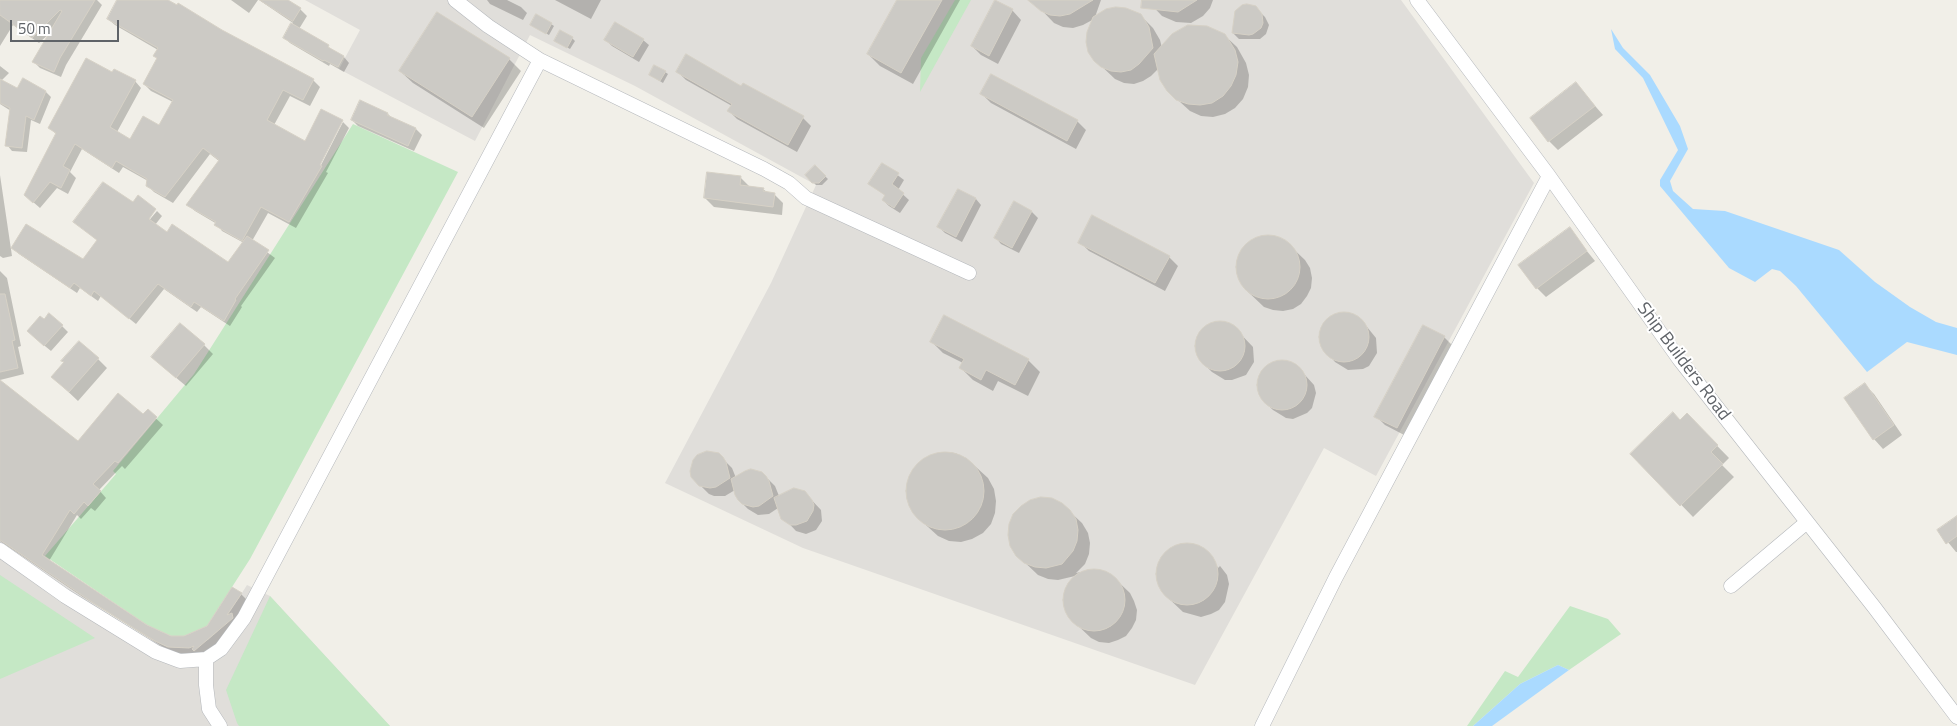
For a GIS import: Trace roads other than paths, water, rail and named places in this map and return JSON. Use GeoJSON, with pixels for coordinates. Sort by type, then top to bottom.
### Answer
{"type":"FeatureCollection","features":[{"type":"Feature","properties":{"kind":"street"},"geometry":{"type":"LineString","coordinates":[[455,0],[488,26],[540,60],[764,169],[790,183],[806,198],[970,273]]}},
{"type":"Feature","properties":{"kind":"street","name":"Ship Builders Road"},"geometry":{"type":"LineString","coordinates":[[1417,0],[1549,176],[1678,359],[1807,522],[1957,717]]}},
{"type":"Feature","properties":{"kind":"street"},"geometry":{"type":"LineString","coordinates":[[0,550],[65,596],[156,652],[180,661],[206,659],[221,649],[244,618],[540,60]]}},
{"type":"Feature","properties":{"kind":"street"},"geometry":{"type":"LineString","coordinates":[[1262,726],[1336,577],[1549,176]]}},
{"type":"Feature","properties":{"kind":"street"},"geometry":{"type":"LineString","coordinates":[[1731,586],[1807,522]]}},
{"type":"Feature","properties":{"kind":"street"},"geometry":{"type":"LineString","coordinates":[[206,659],[209,709],[220,726]]}},
{"type":"Feature","properties":{"kind":"water"},"geometry":{"type":"Polygon","coordinates":[[[1611,29],[1623,48],[1650,75],[1680,126],[1688,149],[1670,181],[1673,191],[1693,209],[1725,211],[1839,250],[1875,282],[1910,307],[1936,322],[1957,328],[1957,355],[1907,342],[1867,372],[1796,286],[1780,271],[1772,269],[1755,282],[1729,268],[1660,186],[1660,180],[1678,150],[1643,78],[1615,49],[1611,29]]]}},
{"type":"Feature","properties":{"kind":"water"},"geometry":{"type":"Polygon","coordinates":[[[1558,665],[1569,670],[1492,726],[1473,726],[1520,684],[1558,665]]]}}]}
